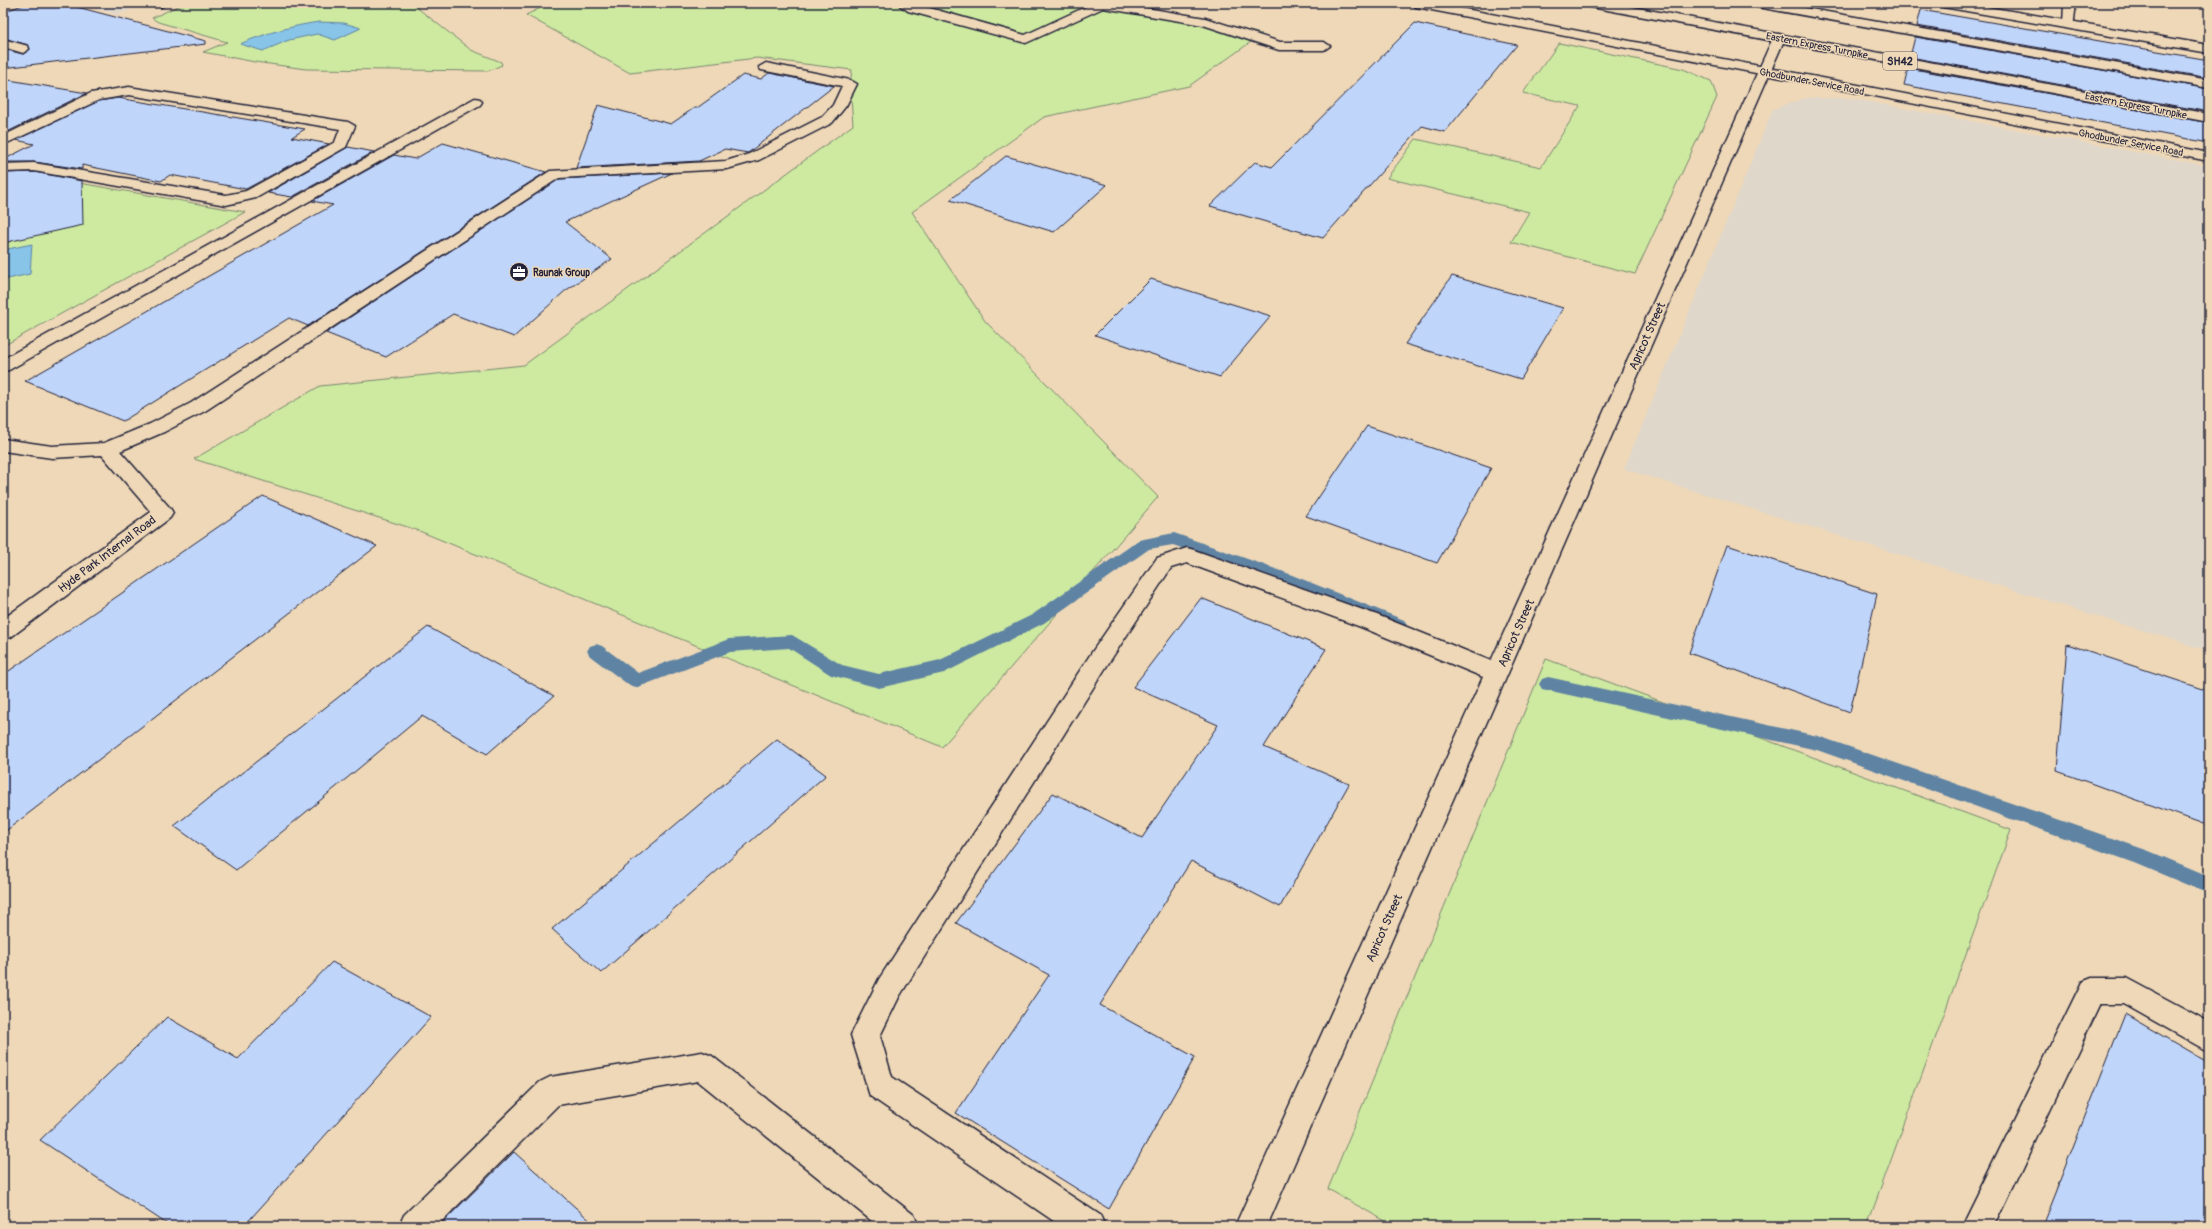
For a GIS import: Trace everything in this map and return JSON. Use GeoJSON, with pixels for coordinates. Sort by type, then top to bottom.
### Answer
{"type":"FeatureCollection","features":[{"type":"Feature","properties":{"kind":"street"},"geometry":{"type":"LineString","coordinates":[[903,3],[912,8],[1026,39],[1102,4],[1204,22],[1279,46],[1324,46]]}},
{"type":"Feature","properties":{"kind":"street","name":"Ghodbunder Service Road"},"geometry":{"type":"LineString","coordinates":[[1416,3],[1764,72],[2209,157]]}},
{"type":"Feature","properties":{"kind":"street","name":"Eastern Express Turnpike"},"geometry":{"type":"LineString","coordinates":[[1591,3],[2209,118]]}},
{"type":"Feature","properties":{"kind":"street"},"geometry":{"type":"LineString","coordinates":[[1757,3],[2209,84]]}},
{"type":"Feature","properties":{"kind":"street"},"geometry":{"type":"LineString","coordinates":[[1943,3],[2209,48]]}},
{"type":"Feature","properties":{"kind":"street"},"geometry":{"type":"LineString","coordinates":[[2069,24],[2070,3]]}},
{"type":"Feature","properties":{"kind":"street","name":"Apricot Street"},"geometry":{"type":"LineString","coordinates":[[1251,1226],[1779,38]]}},
{"type":"Feature","properties":{"kind":"street"},"geometry":{"type":"LineString","coordinates":[[3,43],[23,49]]}},
{"type":"Feature","properties":{"kind":"street"},"geometry":{"type":"LineString","coordinates":[[3,445],[52,452],[107,449],[157,428],[198,407],[555,174],[727,165],[754,157],[827,120],[839,106],[850,84],[766,67]]}},
{"type":"Feature","properties":{"kind":"street"},"geometry":{"type":"LineString","coordinates":[[3,141],[96,96],[129,91],[348,126],[341,144],[251,195],[226,200],[34,167],[3,168]]}},
{"type":"Feature","properties":{"kind":"street"},"geometry":{"type":"LineString","coordinates":[[3,366],[475,102]]}},
{"type":"Feature","properties":{"kind":"street","name":"Hyde Park Internal Road"},"geometry":{"type":"LineString","coordinates":[[3,631],[163,513],[107,449]]}},
{"type":"Feature","properties":{"kind":"street"},"geometry":{"type":"LineString","coordinates":[[1089,1226],[880,1086],[865,1035],[889,988],[1100,658],[1164,563],[1187,555],[1368,621],[1498,673]]}},
{"type":"Feature","properties":{"kind":"street"},"geometry":{"type":"LineString","coordinates":[[1978,1226],[2092,991],[2127,991],[2209,1038]]}},
{"type":"Feature","properties":{"kind":"street"},"geometry":{"type":"LineString","coordinates":[[415,1226],[550,1092],[702,1066],[903,1226]]}},
{"type":"Feature","properties":{"kind":"shaded area"},"geometry":{"type":"Polygon","coordinates":[[[78,3],[147,3],[117,15],[78,3]]]}},
{"type":"Feature","properties":{"kind":"shaded area"},"geometry":{"type":"Polygon","coordinates":[[[1805,98],[1849,98],[2209,166],[2209,651],[1624,469],[1773,109],[1805,98]]]}},
{"type":"Feature","properties":{"kind":"green space"},"geometry":{"type":"Polygon","coordinates":[[[185,3],[411,3],[471,50],[501,62],[502,65],[488,71],[306,69],[255,62],[203,52],[227,42],[158,22],[152,18],[185,3]]]}},
{"type":"Feature","properties":{"kind":"green space"},"geometry":{"type":"Polygon","coordinates":[[[551,3],[1120,3],[1262,34],[1189,86],[1044,117],[912,212],[985,321],[1158,497],[942,747],[417,530],[194,459],[320,386],[524,365],[853,125],[850,84],[852,70],[757,58],[630,73],[526,15],[551,3]]]}},
{"type":"Feature","properties":{"kind":"green space"},"geometry":{"type":"Polygon","coordinates":[[[1559,43],[1683,69],[1711,81],[1717,97],[1635,274],[1511,242],[1529,212],[1387,178],[1416,139],[1541,167],[1580,106],[1523,93],[1559,43]]]}},
{"type":"Feature","properties":{"kind":"green space"},"geometry":{"type":"Polygon","coordinates":[[[28,174],[245,212],[3,346],[3,176],[28,174]]]}},
{"type":"Feature","properties":{"kind":"green space"},"geometry":{"type":"Polygon","coordinates":[[[1546,659],[2011,830],[1867,1226],[1394,1226],[1328,1189],[1546,659]]]}},
{"type":"Feature","properties":{"kind":"water"},"geometry":{"type":"Polygon","coordinates":[[[319,22],[344,23],[361,28],[335,40],[317,34],[289,40],[263,51],[240,44],[279,30],[319,22]]]}},
{"type":"Feature","properties":{"kind":"water"},"geometry":{"type":"Polygon","coordinates":[[[32,244],[30,274],[3,280],[3,250],[32,244]]]}},
{"type":"Feature","properties":{"kind":"building"},"geometry":{"type":"Polygon","coordinates":[[[28,3],[62,3],[206,41],[206,44],[3,68],[3,49],[23,54],[30,49],[28,45],[3,38],[3,12],[28,3]]]}},
{"type":"Feature","properties":{"kind":"building"},"geometry":{"type":"Polygon","coordinates":[[[1921,10],[2209,60],[2209,78],[1917,26],[1921,10]]]}},
{"type":"Feature","properties":{"kind":"building"},"geometry":{"type":"Polygon","coordinates":[[[1415,23],[1517,45],[1445,132],[1422,126],[1323,238],[1210,206],[1255,162],[1272,167],[1415,23]]]}},
{"type":"Feature","properties":{"kind":"building"},"geometry":{"type":"Polygon","coordinates":[[[1915,37],[2209,89],[2209,112],[1910,57],[1915,37]]]}},
{"type":"Feature","properties":{"kind":"building"},"geometry":{"type":"Polygon","coordinates":[[[1908,68],[2209,123],[2209,143],[1904,85],[1908,68]]]}},
{"type":"Feature","properties":{"kind":"building"},"geometry":{"type":"Polygon","coordinates":[[[769,73],[834,86],[748,153],[725,149],[699,161],[576,168],[598,105],[671,124],[694,108],[697,108],[743,75],[761,79],[769,73]]]}},
{"type":"Feature","properties":{"kind":"building"},"geometry":{"type":"Polygon","coordinates":[[[3,79],[87,93],[3,134],[3,79]]]}},
{"type":"Feature","properties":{"kind":"building"},"geometry":{"type":"Polygon","coordinates":[[[118,98],[305,129],[292,137],[329,144],[246,189],[170,175],[161,181],[82,165],[82,169],[34,162],[3,162],[3,160],[34,144],[16,140],[99,101],[118,98]]]}},
{"type":"Feature","properties":{"kind":"building"},"geometry":{"type":"Polygon","coordinates":[[[443,143],[546,172],[308,326],[289,318],[123,421],[25,381],[333,205],[312,201],[394,155],[415,159],[443,143]]]}},
{"type":"Feature","properties":{"kind":"building"},"geometry":{"type":"Polygon","coordinates":[[[348,147],[374,152],[292,197],[268,193],[348,147]]]}},
{"type":"Feature","properties":{"kind":"building"},"geometry":{"type":"Polygon","coordinates":[[[1006,156],[1107,185],[1054,232],[950,200],[1006,156]]]}},
{"type":"Feature","properties":{"kind":"building"},"geometry":{"type":"Polygon","coordinates":[[[34,172],[82,181],[83,225],[3,243],[3,173],[34,172]]]}},
{"type":"Feature","properties":{"kind":"building"},"geometry":{"type":"Polygon","coordinates":[[[672,173],[565,222],[612,259],[565,291],[514,337],[453,314],[386,357],[326,333],[559,179],[672,173]]]}},
{"type":"Feature","properties":{"kind":"building"},"geometry":{"type":"Polygon","coordinates":[[[1452,276],[1563,308],[1521,379],[1405,344],[1452,276]]]}},
{"type":"Feature","properties":{"kind":"building"},"geometry":{"type":"Polygon","coordinates":[[[1151,279],[1271,316],[1220,377],[1095,335],[1151,279]]]}},
{"type":"Feature","properties":{"kind":"building"},"geometry":{"type":"Polygon","coordinates":[[[1367,426],[1491,468],[1437,563],[1306,516],[1367,426]]]}},
{"type":"Feature","properties":{"kind":"building"},"geometry":{"type":"Polygon","coordinates":[[[263,496],[377,546],[3,833],[3,675],[263,496]]]}},
{"type":"Feature","properties":{"kind":"building"},"geometry":{"type":"Polygon","coordinates":[[[1727,545],[1877,594],[1850,712],[1689,653],[1727,545]]]}},
{"type":"Feature","properties":{"kind":"building"},"geometry":{"type":"Polygon","coordinates":[[[1201,598],[1326,649],[1264,747],[1349,784],[1280,907],[1191,861],[1100,1005],[1195,1057],[1109,1209],[956,1113],[1049,975],[956,923],[1053,793],[1142,838],[1218,725],[1133,687],[1201,598]]]}},
{"type":"Feature","properties":{"kind":"building"},"geometry":{"type":"Polygon","coordinates":[[[428,627],[554,696],[487,754],[422,716],[236,870],[174,826],[428,627]]]}},
{"type":"Feature","properties":{"kind":"building"},"geometry":{"type":"Polygon","coordinates":[[[2067,644],[2209,691],[2209,826],[2057,771],[2067,644]]]}},
{"type":"Feature","properties":{"kind":"building"},"geometry":{"type":"Polygon","coordinates":[[[777,739],[826,775],[601,973],[552,929],[777,739]]]}},
{"type":"Feature","properties":{"kind":"building"},"geometry":{"type":"Polygon","coordinates":[[[332,962],[431,1017],[244,1226],[170,1226],[40,1140],[167,1017],[238,1059],[332,962]]]}},
{"type":"Feature","properties":{"kind":"building"},"geometry":{"type":"Polygon","coordinates":[[[2125,1014],[2209,1063],[2209,1226],[2042,1226],[2125,1014]]]}},
{"type":"Feature","properties":{"kind":"building"},"geometry":{"type":"Polygon","coordinates":[[[514,1152],[596,1226],[439,1226],[514,1152]]]}},
{"type":"Feature","properties":{"kind":"waterway"},"geometry":{"type":"LineString","coordinates":[[596,651],[636,681],[729,646],[792,641],[837,670],[879,681],[944,666],[1038,619],[1145,544],[1174,539],[1281,577],[1398,624]]}},
{"type":"Feature","properties":{"kind":"waterway"},"geometry":{"type":"LineString","coordinates":[[1548,684],[1818,743],[2142,857],[2209,885]]}},
{"type":"Feature","properties":{"kind":"place","name":"Raunak Group"},"geometry":{"type":"Point","coordinates":[519,272]}}]}
